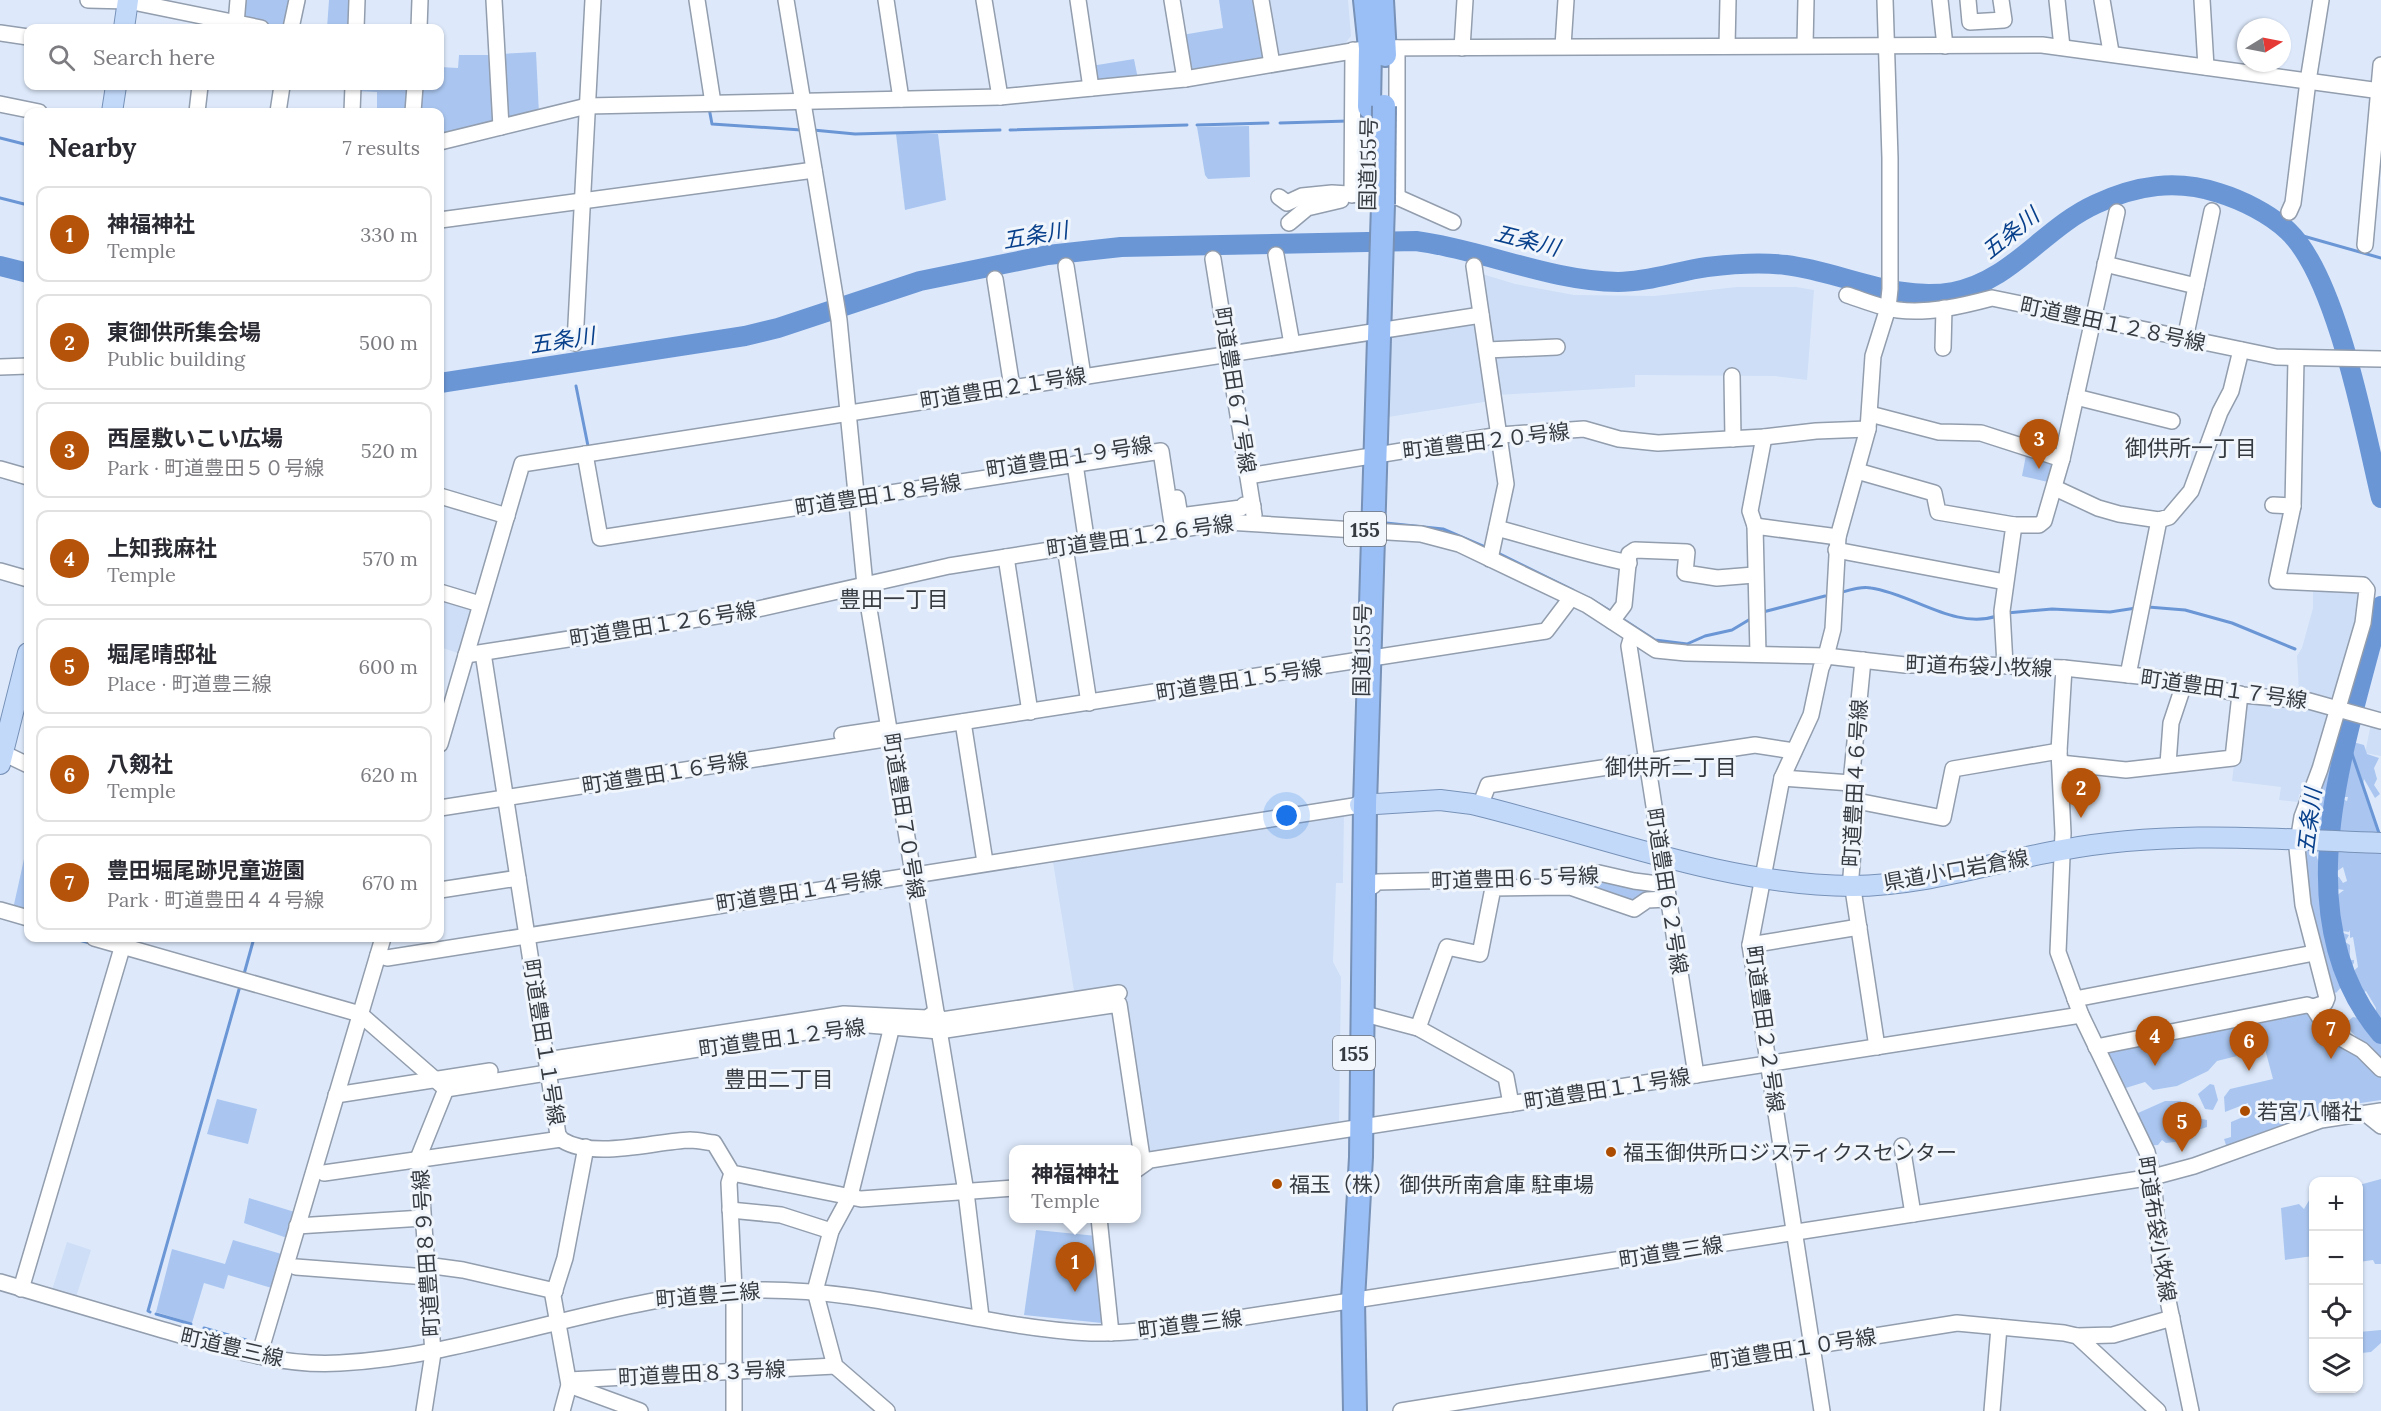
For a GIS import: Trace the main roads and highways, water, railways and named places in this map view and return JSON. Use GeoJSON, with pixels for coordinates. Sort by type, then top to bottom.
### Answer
{"type":"FeatureCollection","features":[{"type":"Feature","properties":{"kind":"highway","name":"国道155号"},"geometry":{"type":"LineString","coordinates":[[1365,0],[1376,49]]}},
{"type":"Feature","properties":{"kind":"highway","name":"国道155号"},"geometry":{"type":"LineString","coordinates":[[1355,1411],[1353,1300],[1362,805],[1375,330],[1376,49],[1382,0]]}},
{"type":"Feature","properties":{"kind":"highway","name":"国道155号"},"geometry":{"type":"LineString","coordinates":[[1356,1128],[1361,1013],[1362,805]]}},
{"type":"Feature","properties":{"kind":"main road"},"geometry":{"type":"LineString","coordinates":[[125,24],[128,1]]}},
{"type":"Feature","properties":{"kind":"main road"},"geometry":{"type":"LineString","coordinates":[[113,108],[115,90]]}},
{"type":"Feature","properties":{"kind":"main road"},"geometry":{"type":"LineString","coordinates":[[2,759],[24,669]]}},
{"type":"Feature","properties":{"kind":"main road","name":"県道小口岩倉線"},"geometry":{"type":"LineString","coordinates":[[1362,805],[1440,800],[1480,806],[1662,855],[1761,878],[1852,886],[1939,877],[2062,849],[2188,837],[2381,843]]}},
{"type":"Feature","properties":{"kind":"waterway"},"geometry":{"type":"LineString","coordinates":[[709,108],[712,124],[801,130]]}},
{"type":"Feature","properties":{"kind":"waterway"},"geometry":{"type":"LineString","coordinates":[[1280,123],[1348,121]]}},
{"type":"Feature","properties":{"kind":"waterway"},"geometry":{"type":"LineString","coordinates":[[1197,125],[1268,123]]}},
{"type":"Feature","properties":{"kind":"waterway"},"geometry":{"type":"LineString","coordinates":[[1010,130],[1187,125]]}},
{"type":"Feature","properties":{"kind":"waterway"},"geometry":{"type":"LineString","coordinates":[[813,130],[855,134],[1000,130]]}},
{"type":"Feature","properties":{"kind":"waterway"},"geometry":{"type":"LineString","coordinates":[[0,138],[24,144]]}},
{"type":"Feature","properties":{"kind":"waterway","name":"五条川"},"geometry":{"type":"LineString","coordinates":[[444,382],[745,336],[778,328],[920,281],[1048,255],[1121,247],[1416,241],[1467,251],[1542,271],[1592,280],[1629,282],[1707,267],[1767,264],[1807,269],[1889,290],[1931,294],[1953,292],[1993,277],[2060,226],[2096,204],[2126,192],[2172,185],[2219,193],[2255,208],[2288,231],[2305,253],[2321,283],[2335,318],[2357,396],[2381,498]]}},
{"type":"Feature","properties":{"kind":"waterway"},"geometry":{"type":"LineString","coordinates":[[0,198],[24,204]]}},
{"type":"Feature","properties":{"kind":"waterway"},"geometry":{"type":"LineString","coordinates":[[2289,232],[2381,258]]}},
{"type":"Feature","properties":{"kind":"waterway","name":"五条川"},"geometry":{"type":"LineString","coordinates":[[0,266],[24,272]]}},
{"type":"Feature","properties":{"kind":"waterway","name":"五条川"},"geometry":{"type":"LineString","coordinates":[[574,369],[575,363]]}},
{"type":"Feature","properties":{"kind":"waterway"},"geometry":{"type":"LineString","coordinates":[[576,386],[588,446]]}},
{"type":"Feature","properties":{"kind":"waterway"},"geometry":{"type":"LineString","coordinates":[[1386,523],[1443,529],[1485,547]]}},
{"type":"Feature","properties":{"kind":"waterway"},"geometry":{"type":"LineString","coordinates":[[1500,554],[1573,590]]}},
{"type":"Feature","properties":{"kind":"waterway"},"geometry":{"type":"LineString","coordinates":[[1839,593],[1859,588],[1871,588],[1949,615],[1981,619],[1997,616]]}},
{"type":"Feature","properties":{"kind":"waterway"},"geometry":{"type":"LineString","coordinates":[[1763,612],[1825,596]]}},
{"type":"Feature","properties":{"kind":"waterway"},"geometry":{"type":"LineString","coordinates":[[1589,598],[1612,612]]}},
{"type":"Feature","properties":{"kind":"waterway","name":"五条川"},"geometry":{"type":"LineString","coordinates":[[2381,606],[2340,769],[2331,826],[2328,882],[2334,936],[2351,987],[2381,1034]]}},
{"type":"Feature","properties":{"kind":"waterway"},"geometry":{"type":"LineString","coordinates":[[2148,607],[2185,610],[2232,623],[2295,649]]}},
{"type":"Feature","properties":{"kind":"waterway"},"geometry":{"type":"LineString","coordinates":[[2007,613],[2052,609],[2110,612],[2136,608]]}},
{"type":"Feature","properties":{"kind":"waterway"},"geometry":{"type":"LineString","coordinates":[[1621,618],[1655,640],[1687,644],[1705,636],[1732,630],[1752,618]]}},
{"type":"Feature","properties":{"kind":"waterway"},"geometry":{"type":"LineString","coordinates":[[2348,742],[2380,836]]}},
{"type":"Feature","properties":{"kind":"waterway"},"geometry":{"type":"LineString","coordinates":[[244,974],[253,942]]}},
{"type":"Feature","properties":{"kind":"waterway"},"geometry":{"type":"LineString","coordinates":[[150,1312],[148,1311],[240,986],[238,985]]}},
{"type":"Feature","properties":{"kind":"waterway"},"geometry":{"type":"LineString","coordinates":[[156,1314],[191,1324]]}},
{"type":"Feature","properties":{"kind":"waterway"},"geometry":{"type":"LineString","coordinates":[[204,1328],[246,1340]]}},
{"type":"Feature","properties":{"kind":"place","name":"西屋敷いこい広場"},"geometry":{"type":"Point","coordinates":[2039,469]}},
{"type":"Feature","properties":{"kind":"place","name":"東御供所集会場"},"geometry":{"type":"Point","coordinates":[2081,818]}},
{"type":"Feature","properties":{"kind":"place","name":"豊田堀尾跡児童遊園"},"geometry":{"type":"Point","coordinates":[2331,1059]}},
{"type":"Feature","properties":{"kind":"place","name":"上知我麻社"},"geometry":{"type":"Point","coordinates":[2155,1066]}},
{"type":"Feature","properties":{"kind":"place","name":"八剱社"},"geometry":{"type":"Point","coordinates":[2249,1071]}},
{"type":"Feature","properties":{"kind":"place","name":"若宮八幡社"},"geometry":{"type":"Point","coordinates":[2245,1111]}},
{"type":"Feature","properties":{"kind":"place","name":"福玉御供所ロジスティクスセンター"},"geometry":{"type":"Point","coordinates":[1611,1152]}},
{"type":"Feature","properties":{"kind":"place","name":"堀尾晴邸祉"},"geometry":{"type":"Point","coordinates":[2182,1152]}},
{"type":"Feature","properties":{"kind":"place","name":"福玉（株） 御供所南倉庫 駐車場"},"geometry":{"type":"Point","coordinates":[1277,1184]}},
{"type":"Feature","properties":{"kind":"place","name":"神福神社"},"geometry":{"type":"Point","coordinates":[1075,1292]}},
{"type":"Feature","properties":{"kind":"district","name":"御供所一丁目"},"geometry":{"type":"Point","coordinates":[2191,448]}},
{"type":"Feature","properties":{"kind":"district","name":"豊田一丁目"},"geometry":{"type":"Point","coordinates":[894,599]}},
{"type":"Feature","properties":{"kind":"district","name":"御供所二丁目"},"geometry":{"type":"Point","coordinates":[1671,767]}},
{"type":"Feature","properties":{"kind":"district","name":"豊田二丁目"},"geometry":{"type":"Point","coordinates":[779,1079]}}]}
